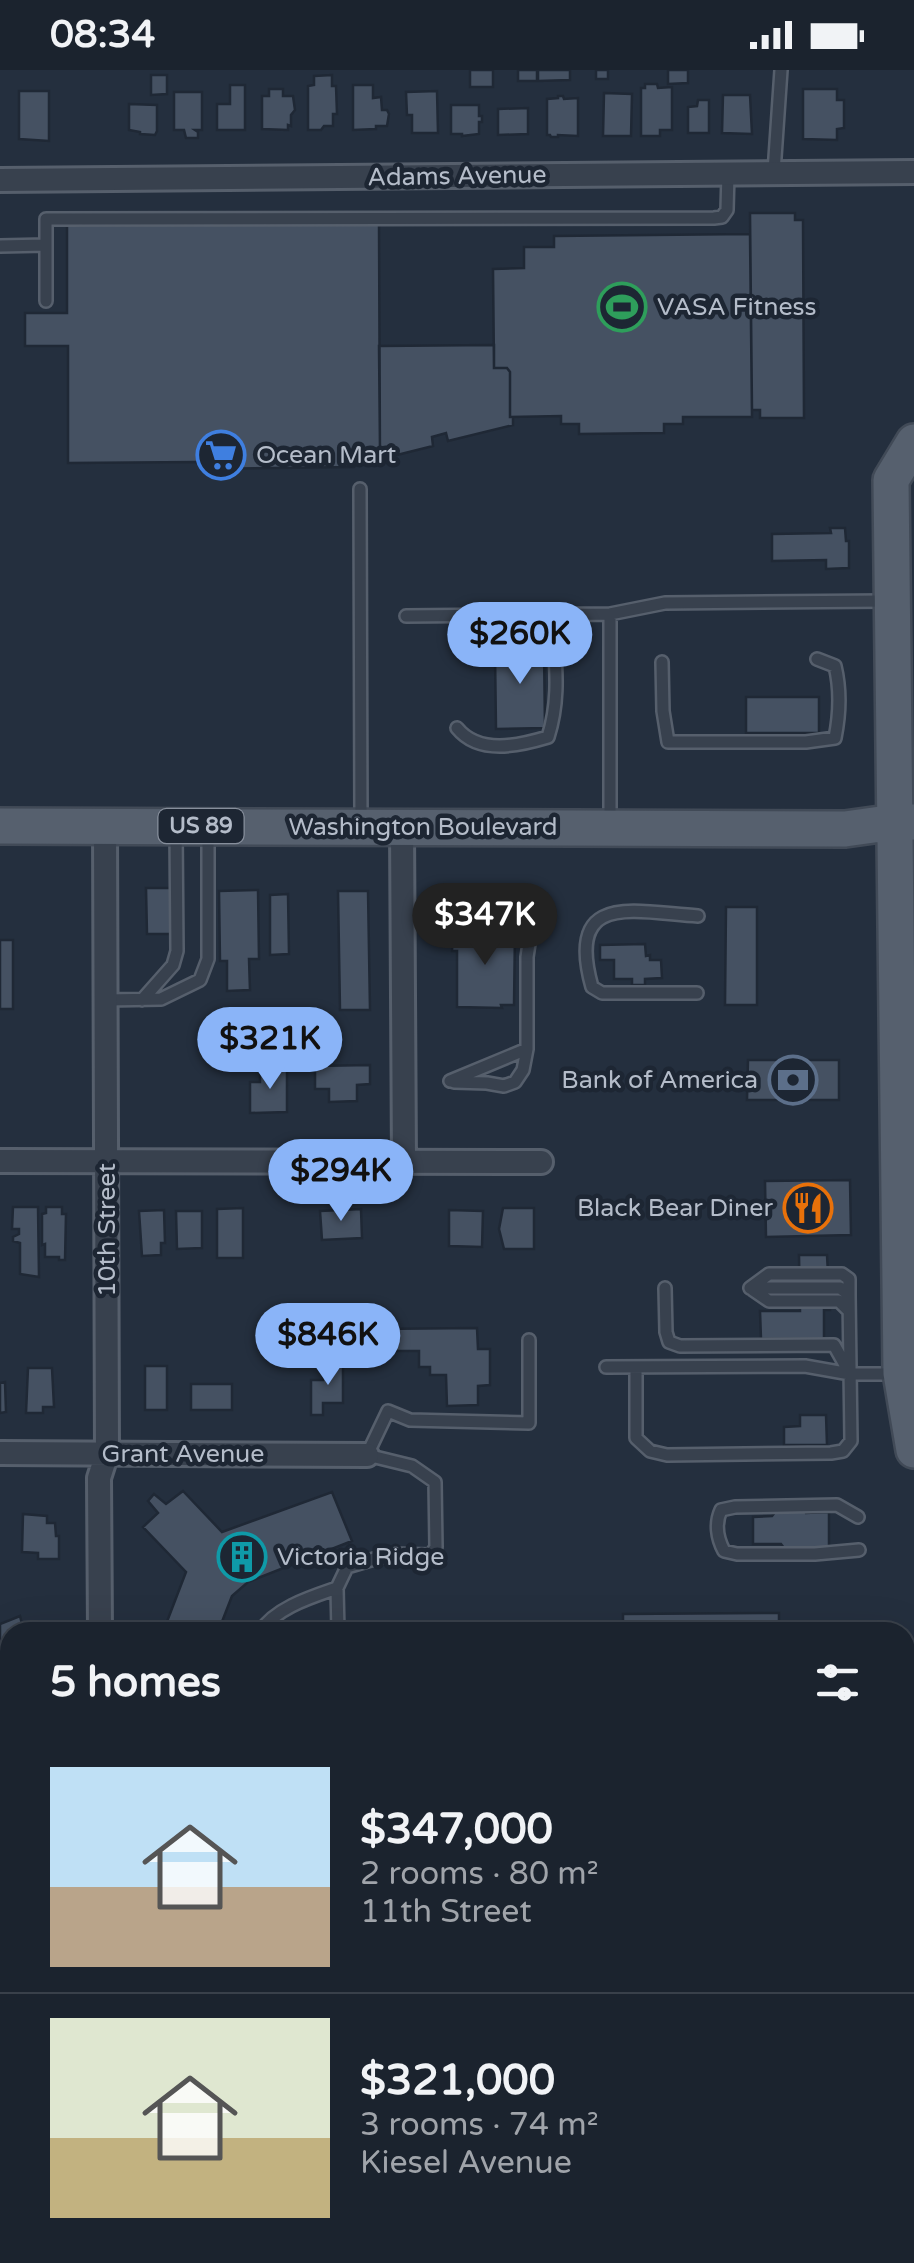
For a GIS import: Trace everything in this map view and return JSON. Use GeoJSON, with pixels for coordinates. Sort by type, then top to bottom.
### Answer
{"type":"FeatureCollection","features":[{"type":"Feature","properties":{"kind":"main road"},"geometry":{"type":"LineString","coordinates":[[914,442],[891,480],[892,601],[904,833],[901,1374],[914,1450]]}},
{"type":"Feature","properties":{"kind":"main road","name":"Washington Boulevard"},"geometry":{"type":"LineString","coordinates":[[0,826],[845,828],[904,833]]}},
{"type":"Feature","properties":{"kind":"street","name":"Adams Avenue"},"geometry":{"type":"LineString","coordinates":[[0,180],[914,172]]}},
{"type":"Feature","properties":{"kind":"street","name":"10th Street"},"geometry":{"type":"LineString","coordinates":[[100,1622],[99,1478],[108,1454],[105,826]]}},
{"type":"Feature","properties":{"kind":"street"},"geometry":{"type":"LineString","coordinates":[[402,828],[404,1162]]}},
{"type":"Feature","properties":{"kind":"street"},"geometry":{"type":"LineString","coordinates":[[0,1161],[541,1162]]}},
{"type":"Feature","properties":{"kind":"street","name":"Grant Avenue"},"geometry":{"type":"LineString","coordinates":[[0,1453],[366,1455]]}},
{"type":"Feature","properties":{"kind":"lane"},"geometry":{"type":"LineString","coordinates":[[774,172],[781,70]]}},
{"type":"Feature","properties":{"kind":"lane"},"geometry":{"type":"LineString","coordinates":[[46,301],[46,219],[714,218],[722,217],[727,210],[728,173]]}},
{"type":"Feature","properties":{"kind":"lane"},"geometry":{"type":"LineString","coordinates":[[0,246],[46,245]]}},
{"type":"Feature","properties":{"kind":"lane"},"geometry":{"type":"LineString","coordinates":[[360,489],[362,828]]}},
{"type":"Feature","properties":{"kind":"lane"},"geometry":{"type":"LineString","coordinates":[[406,616],[610,614],[664,604],[892,601]]}},
{"type":"Feature","properties":{"kind":"lane"},"geometry":{"type":"LineString","coordinates":[[610,614],[610,828]]}},
{"type":"Feature","properties":{"kind":"lane"},"geometry":{"type":"LineString","coordinates":[[456,637],[541,636],[554,644],[557,678],[554,717],[548,736],[520,746],[487,746],[465,738],[456,728]]}},
{"type":"Feature","properties":{"kind":"lane"},"geometry":{"type":"LineString","coordinates":[[662,662],[662,711],[668,742],[806,742],[835,738],[839,714],[840,685],[834,666],[817,659]]}},
{"type":"Feature","properties":{"kind":"lane"},"geometry":{"type":"LineString","coordinates":[[107,1000],[161,999],[200,980],[208,959],[192,826]]}},
{"type":"Feature","properties":{"kind":"lane"},"geometry":{"type":"LineString","coordinates":[[142,1000],[173,965],[177,952],[192,826]]}},
{"type":"Feature","properties":{"kind":"lane"},"geometry":{"type":"LineString","coordinates":[[697,992],[602,993],[592,987],[586,954],[588,930],[601,916],[618,911],[698,916]]}},
{"type":"Feature","properties":{"kind":"lane"},"geometry":{"type":"LineString","coordinates":[[450,914],[530,914],[532,924],[527,957],[527,1049],[523,1070],[514,1082],[504,1086],[450,1082],[527,1049]]}},
{"type":"Feature","properties":{"kind":"lane"},"geometry":{"type":"LineString","coordinates":[[665,1288],[669,1342],[680,1346],[834,1345],[850,1374]]}},
{"type":"Feature","properties":{"kind":"lane"},"geometry":{"type":"LineString","coordinates":[[636,1367],[636,1438],[650,1451],[831,1454],[843,1450],[851,1441],[849,1295],[840,1288],[750,1288],[769,1301],[839,1301],[849,1311]]}},
{"type":"Feature","properties":{"kind":"lane"},"geometry":{"type":"LineString","coordinates":[[338,1622],[337,1588],[347,1567],[392,1554],[431,1555],[436,1547],[436,1482],[412,1466],[366,1455],[388,1411],[410,1420],[529,1423],[530,1340]]}},
{"type":"Feature","properties":{"kind":"lane"},"geometry":{"type":"LineString","coordinates":[[606,1367],[805,1366],[850,1374],[901,1374]]}},
{"type":"Feature","properties":{"kind":"lane"},"geometry":{"type":"LineString","coordinates":[[858,1517],[837,1505],[735,1507],[722,1510],[718,1540],[724,1551],[736,1554],[859,1550]]}},
{"type":"Feature","properties":{"kind":"lane"},"geometry":{"type":"LineString","coordinates":[[266,1622],[305,1599],[337,1588]]}},
{"type":"Feature","properties":{"kind":"building"},"geometry":{"type":"Polygon","coordinates":[[[470,70],[493,70],[493,87],[470,87],[470,70]]]}},
{"type":"Feature","properties":{"kind":"building"},"geometry":{"type":"Polygon","coordinates":[[[518,70],[537,70],[537,81],[518,81],[518,70]]]}},
{"type":"Feature","properties":{"kind":"building"},"geometry":{"type":"Polygon","coordinates":[[[538,70],[570,70],[570,80],[538,81],[538,70]]]}},
{"type":"Feature","properties":{"kind":"building"},"geometry":{"type":"Polygon","coordinates":[[[596,70],[608,70],[608,79],[596,79],[596,70]]]}},
{"type":"Feature","properties":{"kind":"building"},"geometry":{"type":"Polygon","coordinates":[[[668,70],[688,70],[688,83],[668,84],[668,70]]]}},
{"type":"Feature","properties":{"kind":"building"},"geometry":{"type":"Polygon","coordinates":[[[151,75],[167,75],[167,94],[151,95],[151,75]]]}},
{"type":"Feature","properties":{"kind":"building"},"geometry":{"type":"Polygon","coordinates":[[[332,75],[337,114],[333,114],[333,126],[308,130],[308,86],[314,85],[314,76],[332,75]]]}},
{"type":"Feature","properties":{"kind":"building"},"geometry":{"type":"Polygon","coordinates":[[[645,84],[672,87],[672,130],[660,130],[660,136],[641,136],[641,88],[645,84]]]}},
{"type":"Feature","properties":{"kind":"building"},"geometry":{"type":"Polygon","coordinates":[[[230,85],[245,85],[245,130],[217,130],[217,104],[230,104],[230,85]]]}},
{"type":"Feature","properties":{"kind":"building"},"geometry":{"type":"Polygon","coordinates":[[[353,85],[373,85],[373,98],[381,97],[382,110],[389,114],[387,126],[353,130],[353,85]]]}},
{"type":"Feature","properties":{"kind":"building"},"geometry":{"type":"Polygon","coordinates":[[[269,89],[283,89],[283,96],[293,96],[295,110],[288,130],[262,129],[262,96],[269,96],[269,89]]]}},
{"type":"Feature","properties":{"kind":"building"},"geometry":{"type":"Polygon","coordinates":[[[803,89],[837,89],[837,100],[844,100],[844,128],[837,129],[837,140],[803,139],[803,89]]]}},
{"type":"Feature","properties":{"kind":"building"},"geometry":{"type":"Polygon","coordinates":[[[19,91],[49,91],[49,141],[19,139],[19,91]]]}},
{"type":"Feature","properties":{"kind":"building"},"geometry":{"type":"Polygon","coordinates":[[[437,91],[438,133],[412,133],[406,92],[437,91]]]}},
{"type":"Feature","properties":{"kind":"building"},"geometry":{"type":"Polygon","coordinates":[[[174,92],[202,92],[202,130],[195,130],[198,138],[186,138],[184,130],[174,130],[174,92]]]}},
{"type":"Feature","properties":{"kind":"building"},"geometry":{"type":"Polygon","coordinates":[[[604,93],[632,94],[631,136],[603,136],[604,93]]]}},
{"type":"Feature","properties":{"kind":"building"},"geometry":{"type":"Polygon","coordinates":[[[723,95],[750,95],[752,134],[722,133],[723,95]]]}},
{"type":"Feature","properties":{"kind":"building"},"geometry":{"type":"Polygon","coordinates":[[[578,98],[578,136],[547,135],[547,99],[578,98]]]}},
{"type":"Feature","properties":{"kind":"building"},"geometry":{"type":"Polygon","coordinates":[[[698,100],[709,100],[709,133],[688,133],[688,107],[697,106],[698,100]]]}},
{"type":"Feature","properties":{"kind":"building"},"geometry":{"type":"Polygon","coordinates":[[[129,104],[157,105],[155,135],[129,130],[129,104]]]}},
{"type":"Feature","properties":{"kind":"building"},"geometry":{"type":"Polygon","coordinates":[[[451,105],[479,105],[479,134],[451,134],[451,105]]]}},
{"type":"Feature","properties":{"kind":"building"},"geometry":{"type":"Polygon","coordinates":[[[528,108],[528,134],[498,135],[498,109],[528,108]]]}},
{"type":"Feature","properties":{"kind":"building"},"geometry":{"type":"Polygon","coordinates":[[[750,213],[795,213],[795,220],[803,220],[804,418],[760,418],[760,410],[752,410],[750,213]]]}},
{"type":"Feature","properties":{"kind":"building"},"geometry":{"type":"Polygon","coordinates":[[[379,224],[380,462],[359,462],[354,467],[202,469],[196,462],[68,463],[68,346],[25,346],[25,313],[67,313],[67,225],[379,224]]]}},
{"type":"Feature","properties":{"kind":"building","name":"VASA Fitness"},"geometry":{"type":"Polygon","coordinates":[[[750,234],[752,417],[683,417],[683,424],[664,424],[664,433],[579,434],[579,424],[561,424],[561,416],[510,417],[510,372],[507,368],[494,368],[493,269],[524,268],[524,247],[554,247],[554,236],[750,234]]]}},
{"type":"Feature","properties":{"kind":"building"},"geometry":{"type":"Polygon","coordinates":[[[494,345],[494,368],[507,368],[510,372],[513,425],[448,441],[446,433],[432,437],[433,446],[393,456],[391,447],[380,450],[379,346],[494,345]]]}},
{"type":"Feature","properties":{"kind":"building"},"geometry":{"type":"Polygon","coordinates":[[[830,528],[845,528],[849,568],[826,569],[826,560],[772,561],[772,534],[831,533],[830,528]]]}},
{"type":"Feature","properties":{"kind":"building"},"geometry":{"type":"Polygon","coordinates":[[[536,642],[536,649],[544,650],[545,728],[496,729],[495,653],[505,653],[505,643],[536,642]]]}},
{"type":"Feature","properties":{"kind":"building"},"geometry":{"type":"Polygon","coordinates":[[[746,697],[819,697],[819,733],[746,733],[746,697]]]}},
{"type":"Feature","properties":{"kind":"building"},"geometry":{"type":"Polygon","coordinates":[[[146,888],[172,888],[172,934],[147,934],[146,888]]]}},
{"type":"Feature","properties":{"kind":"building"},"geometry":{"type":"Polygon","coordinates":[[[258,890],[259,959],[249,959],[250,990],[227,991],[227,961],[220,961],[219,891],[258,890]]]}},
{"type":"Feature","properties":{"kind":"building"},"geometry":{"type":"Polygon","coordinates":[[[338,891],[368,891],[370,1010],[340,1010],[338,891]]]}},
{"type":"Feature","properties":{"kind":"building"},"geometry":{"type":"Polygon","coordinates":[[[288,894],[289,954],[270,955],[270,895],[288,894]]]}},
{"type":"Feature","properties":{"kind":"building"},"geometry":{"type":"Polygon","coordinates":[[[726,907],[757,907],[757,1005],[725,1005],[726,907]]]}},
{"type":"Feature","properties":{"kind":"building"},"geometry":{"type":"Polygon","coordinates":[[[453,930],[515,931],[514,1005],[457,1007],[453,930]]]}},
{"type":"Feature","properties":{"kind":"building"},"geometry":{"type":"Polygon","coordinates":[[[0,940],[13,940],[13,1009],[0,1009],[0,940]]]}},
{"type":"Feature","properties":{"kind":"building"},"geometry":{"type":"Polygon","coordinates":[[[645,944],[650,960],[661,960],[662,978],[645,979],[645,985],[632,985],[632,979],[614,979],[614,960],[600,960],[600,945],[645,944]]]}},
{"type":"Feature","properties":{"kind":"building","name":"Bank of America"},"geometry":{"type":"Polygon","coordinates":[[[748,1060],[839,1060],[839,1100],[747,1100],[748,1060]]]}},
{"type":"Feature","properties":{"kind":"building"},"geometry":{"type":"Polygon","coordinates":[[[370,1065],[370,1084],[357,1085],[357,1101],[329,1102],[329,1089],[315,1089],[315,1066],[370,1065]]]}},
{"type":"Feature","properties":{"kind":"building"},"geometry":{"type":"Polygon","coordinates":[[[287,1069],[287,1112],[250,1113],[250,1082],[260,1082],[260,1070],[287,1069]]]}},
{"type":"Feature","properties":{"kind":"building","name":"Black Bear Diner"},"geometry":{"type":"Polygon","coordinates":[[[850,1180],[851,1235],[766,1237],[765,1181],[850,1180]]]}},
{"type":"Feature","properties":{"kind":"building"},"geometry":{"type":"Polygon","coordinates":[[[13,1207],[38,1207],[39,1277],[20,1274],[20,1243],[13,1241],[19,1229],[12,1229],[13,1207]]]}},
{"type":"Feature","properties":{"kind":"building"},"geometry":{"type":"Polygon","coordinates":[[[46,1207],[62,1207],[62,1214],[66,1214],[65,1260],[45,1257],[42,1214],[46,1207]]]}},
{"type":"Feature","properties":{"kind":"building"},"geometry":{"type":"Polygon","coordinates":[[[243,1208],[243,1258],[217,1258],[217,1209],[243,1208]]]}},
{"type":"Feature","properties":{"kind":"building"},"geometry":{"type":"Polygon","coordinates":[[[503,1208],[534,1208],[534,1249],[504,1249],[499,1229],[503,1208]]]}},
{"type":"Feature","properties":{"kind":"building"},"geometry":{"type":"Polygon","coordinates":[[[361,1209],[362,1238],[322,1240],[320,1211],[361,1209]]]}},
{"type":"Feature","properties":{"kind":"building"},"geometry":{"type":"Polygon","coordinates":[[[164,1210],[165,1243],[161,1243],[161,1255],[142,1256],[139,1211],[164,1210]]]}},
{"type":"Feature","properties":{"kind":"building"},"geometry":{"type":"Polygon","coordinates":[[[449,1210],[483,1211],[482,1247],[449,1246],[449,1210]]]}},
{"type":"Feature","properties":{"kind":"building"},"geometry":{"type":"Polygon","coordinates":[[[176,1211],[202,1211],[202,1248],[177,1249],[176,1211]]]}},
{"type":"Feature","properties":{"kind":"building"},"geometry":{"type":"Polygon","coordinates":[[[799,1255],[827,1255],[830,1310],[824,1310],[824,1339],[761,1339],[760,1311],[800,1311],[799,1255]]]}},
{"type":"Feature","properties":{"kind":"building"},"geometry":{"type":"Polygon","coordinates":[[[477,1328],[478,1349],[490,1349],[490,1385],[478,1386],[478,1405],[447,1406],[446,1375],[430,1375],[430,1367],[419,1367],[419,1351],[374,1351],[374,1329],[477,1328]]]}},
{"type":"Feature","properties":{"kind":"building"},"geometry":{"type":"Polygon","coordinates":[[[331,1357],[343,1357],[343,1403],[323,1403],[323,1415],[311,1415],[311,1380],[331,1376],[331,1357]]]}},
{"type":"Feature","properties":{"kind":"building"},"geometry":{"type":"Polygon","coordinates":[[[145,1366],[167,1366],[167,1410],[145,1410],[145,1366]]]}},
{"type":"Feature","properties":{"kind":"building"},"geometry":{"type":"Polygon","coordinates":[[[28,1368],[52,1368],[54,1407],[43,1407],[43,1413],[26,1413],[28,1368]]]}},
{"type":"Feature","properties":{"kind":"building"},"geometry":{"type":"Polygon","coordinates":[[[5,1382],[6,1412],[0,1413],[0,1383],[5,1382]]]}},
{"type":"Feature","properties":{"kind":"building"},"geometry":{"type":"Polygon","coordinates":[[[191,1384],[232,1384],[232,1410],[191,1410],[191,1384]]]}},
{"type":"Feature","properties":{"kind":"building"},"geometry":{"type":"Polygon","coordinates":[[[800,1415],[826,1415],[827,1445],[784,1445],[784,1427],[800,1426],[800,1415]]]}},
{"type":"Feature","properties":{"kind":"building","name":"Victoria Ridge"},"geometry":{"type":"Polygon","coordinates":[[[183,1491],[222,1532],[332,1492],[352,1541],[248,1582],[232,1596],[222,1622],[167,1622],[186,1572],[143,1527],[158,1513],[148,1501],[154,1494],[166,1504],[183,1491]]]}},
{"type":"Feature","properties":{"kind":"building"},"geometry":{"type":"Polygon","coordinates":[[[805,1510],[829,1512],[829,1548],[753,1544],[753,1517],[805,1510]]]}},
{"type":"Feature","properties":{"kind":"building"},"geometry":{"type":"Polygon","coordinates":[[[23,1514],[47,1516],[47,1523],[55,1523],[59,1559],[38,1559],[38,1553],[22,1552],[23,1514]]]}},
{"type":"Feature","properties":{"kind":"building"},"geometry":{"type":"Polygon","coordinates":[[[779,1613],[779,1622],[623,1622],[623,1614],[779,1613]]]}},
{"type":"Feature","properties":{"kind":"place","name":"VASA Fitness"},"geometry":{"type":"Point","coordinates":[622,307]}},
{"type":"Feature","properties":{"kind":"place","name":"Ocean Mart"},"geometry":{"type":"Point","coordinates":[221,455]}},
{"type":"Feature","properties":{"kind":"place","name":"Bank of America"},"geometry":{"type":"Point","coordinates":[793,1080]}},
{"type":"Feature","properties":{"kind":"place","name":"Black Bear Diner"},"geometry":{"type":"Point","coordinates":[808,1208]}},
{"type":"Feature","properties":{"kind":"place","name":"Victoria Ridge"},"geometry":{"type":"Point","coordinates":[242,1557]}}]}
